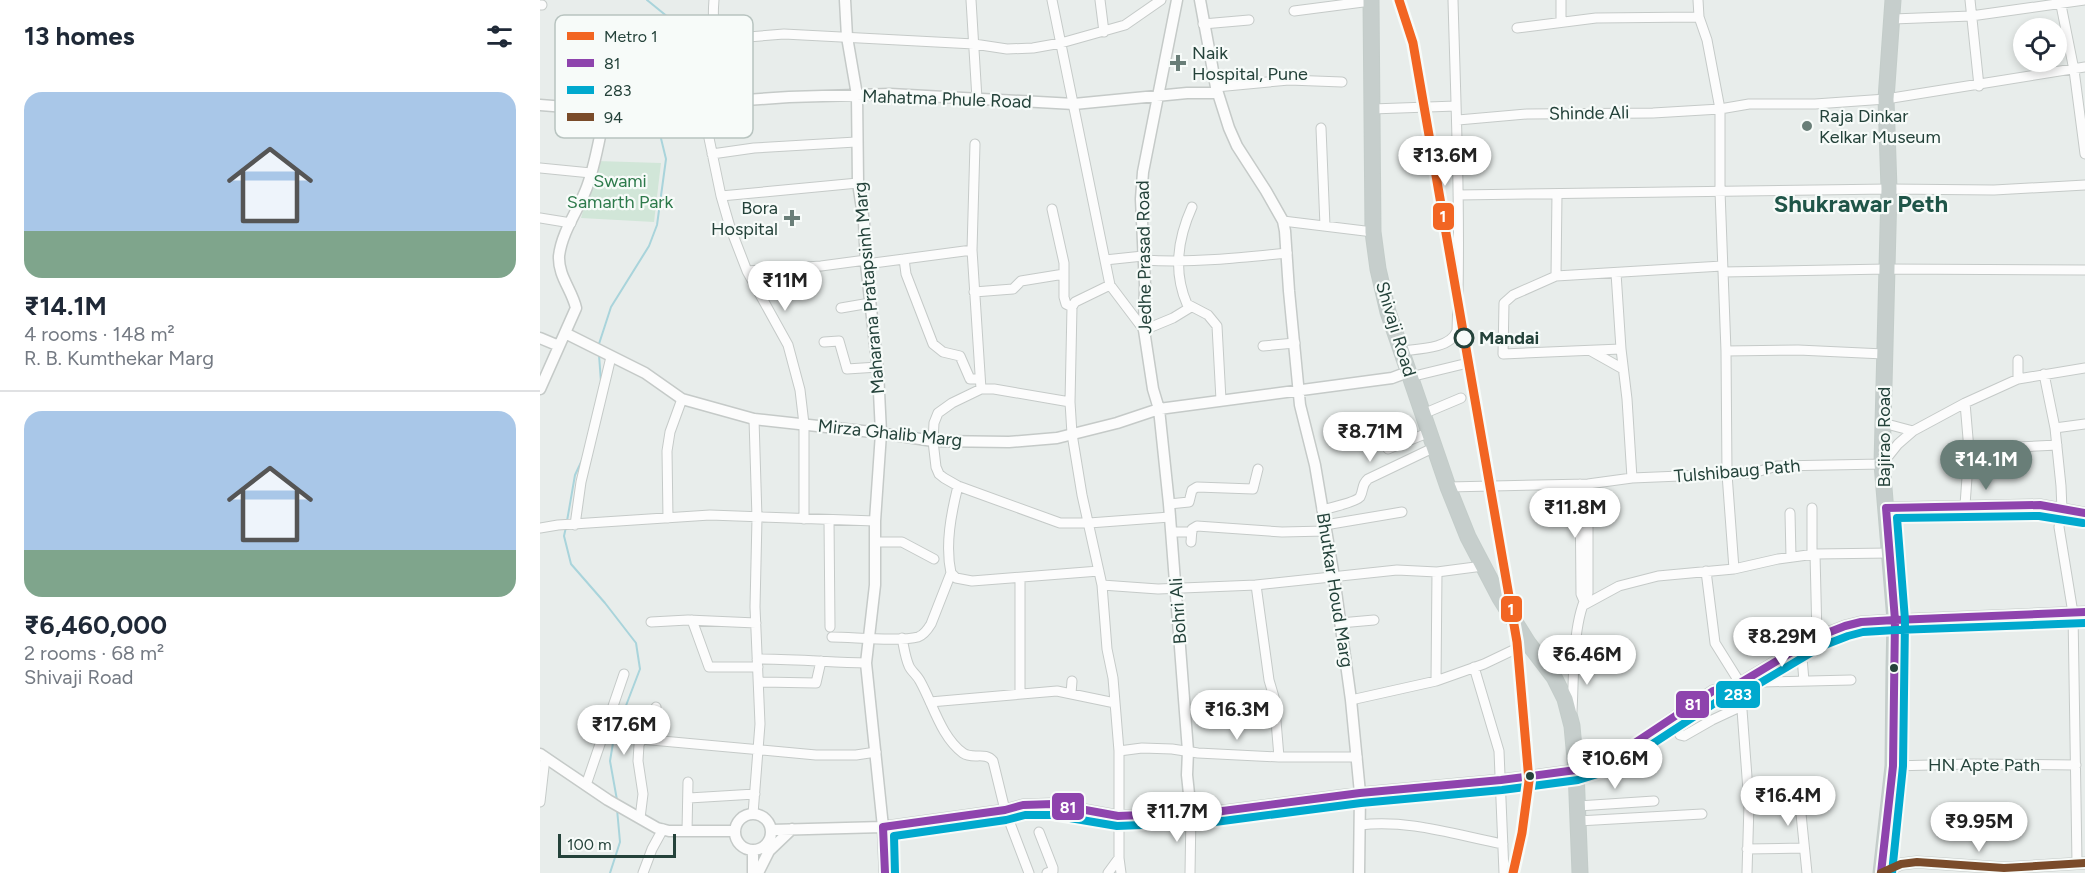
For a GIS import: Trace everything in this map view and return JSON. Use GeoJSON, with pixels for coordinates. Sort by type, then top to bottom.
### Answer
{"type":"FeatureCollection","features":[{"type":"Feature","properties":{"kind":"highway","name":"Shivaji Road"},"geometry":{"type":"LineString","coordinates":[[1371,0],[1374,232],[1383,291],[1409,375],[1468,537],[1500,598],[1557,684],[1564,699],[1572,726],[1580,873]]}},
{"type":"Feature","properties":{"kind":"highway","name":"Bajirao Road"},"geometry":{"type":"LineString","coordinates":[[1881,873],[1893,766],[1895,620],[1882,464],[1889,189],[1886,99],[1893,0]]}},
{"type":"Feature","properties":{"kind":"street"},"geometry":{"type":"LineString","coordinates":[[713,15],[714,0]]}},
{"type":"Feature","properties":{"kind":"street","name":"Maharana Pratapsinh Marg"},"geometry":{"type":"LineString","coordinates":[[845,0],[847,37],[857,95],[858,183],[878,367],[881,433],[875,521],[875,585],[866,663],[883,827],[885,873]]}},
{"type":"Feature","properties":{"kind":"street"},"geometry":{"type":"LineString","coordinates":[[971,0],[977,99]]}},
{"type":"Feature","properties":{"kind":"street"},"geometry":{"type":"LineString","coordinates":[[1052,0],[1110,285],[1144,330],[1173,318],[1191,307]]}},
{"type":"Feature","properties":{"kind":"street"},"geometry":{"type":"LineString","coordinates":[[1100,0],[1104,32]]}},
{"type":"Feature","properties":{"kind":"street"},"geometry":{"type":"LineString","coordinates":[[753,36],[776,34],[974,44],[1007,49],[1033,48],[1061,43],[1125,25],[1161,0]]}},
{"type":"Feature","properties":{"kind":"street","name":"Jedhe Prasad Road"},"geometry":{"type":"LineString","coordinates":[[1159,409],[1153,389],[1144,330],[1141,199],[1143,172],[1177,0]]}},
{"type":"Feature","properties":{"kind":"street","name":"Bhutkar Houd Marg"},"geometry":{"type":"LineString","coordinates":[[1200,0],[1217,90],[1238,146],[1282,221],[1287,253],[1288,291],[1300,405],[1315,465],[1334,577],[1351,700],[1360,793],[1359,873]]}},
{"type":"Feature","properties":{"kind":"street"},"geometry":{"type":"LineString","coordinates":[[1294,10],[1371,0]]}},
{"type":"Feature","properties":{"kind":"street"},"geometry":{"type":"LineString","coordinates":[[1401,351],[1447,342],[1455,338],[1457,332],[1460,261],[1453,0]]}},
{"type":"Feature","properties":{"kind":"street"},"geometry":{"type":"LineString","coordinates":[[1561,0],[1561,22]]}},
{"type":"Feature","properties":{"kind":"street"},"geometry":{"type":"LineString","coordinates":[[1698,0],[1699,17],[1707,40],[1720,109],[1728,474],[1734,569]]}},
{"type":"Feature","properties":{"kind":"street"},"geometry":{"type":"LineString","coordinates":[[1970,0],[1979,86]]}},
{"type":"Feature","properties":{"kind":"street"},"geometry":{"type":"LineString","coordinates":[[1893,19],[1971,16],[2085,0]]}},
{"type":"Feature","properties":{"kind":"street"},"geometry":{"type":"LineString","coordinates":[[2060,2],[2081,100],[2085,154]]}},
{"type":"Feature","properties":{"kind":"street"},"geometry":{"type":"LineString","coordinates":[[1517,28],[1596,18],[1699,17]]}},
{"type":"Feature","properties":{"kind":"street"},"geometry":{"type":"LineString","coordinates":[[1203,24],[1249,20]]}},
{"type":"Feature","properties":{"kind":"street","name":"Shinde Ali"},"geometry":{"type":"LineString","coordinates":[[1458,120],[1527,114],[1653,113],[1720,109],[1749,104],[1815,104],[1886,99],[2085,68]]}},
{"type":"Feature","properties":{"kind":"street"},"geometry":{"type":"LineString","coordinates":[[1217,90],[1289,80],[1342,82]]}},
{"type":"Feature","properties":{"kind":"street","name":"Mahatma Phule Road"},"geometry":{"type":"LineString","coordinates":[[753,100],[902,95],[1074,104],[1217,90]]}},
{"type":"Feature","properties":{"kind":"street"},"geometry":{"type":"LineString","coordinates":[[540,105],[555,106]]}},
{"type":"Feature","properties":{"kind":"street"},"geometry":{"type":"LineString","coordinates":[[1372,109],[1456,106]]}},
{"type":"Feature","properties":{"kind":"street"},"geometry":{"type":"LineString","coordinates":[[1321,128],[1325,226]]}},
{"type":"Feature","properties":{"kind":"street"},"geometry":{"type":"LineString","coordinates":[[540,389],[576,308],[562,278],[559,257],[563,240],[579,208],[591,173],[599,138]]}},
{"type":"Feature","properties":{"kind":"street"},"geometry":{"type":"LineString","coordinates":[[709,138],[730,227],[747,271],[788,345],[800,390],[804,424],[804,519]]}},
{"type":"Feature","properties":{"kind":"street"},"geometry":{"type":"LineString","coordinates":[[712,154],[754,148],[856,142]]}},
{"type":"Feature","properties":{"kind":"street"},"geometry":{"type":"LineString","coordinates":[[975,144],[972,250],[980,384]]}},
{"type":"Feature","properties":{"kind":"street"},"geometry":{"type":"LineString","coordinates":[[540,168],[591,173]]}},
{"type":"Feature","properties":{"kind":"street"},"geometry":{"type":"LineString","coordinates":[[721,196],[858,183]]}},
{"type":"Feature","properties":{"kind":"street"},"geometry":{"type":"LineString","coordinates":[[1458,195],[1889,189],[1994,190],[2085,185]]}},
{"type":"Feature","properties":{"kind":"street"},"geometry":{"type":"LineString","coordinates":[[1556,276],[1557,194]]}},
{"type":"Feature","properties":{"kind":"street"},"geometry":{"type":"LineString","coordinates":[[1192,207],[1178,250],[1183,293],[1191,307],[1208,315],[1217,326],[1221,400]]}},
{"type":"Feature","properties":{"kind":"street"},"geometry":{"type":"LineString","coordinates":[[1052,209],[1064,263],[1064,297],[1066,303],[1072,307]]}},
{"type":"Feature","properties":{"kind":"street"},"geometry":{"type":"LineString","coordinates":[[540,218],[571,223]]}},
{"type":"Feature","properties":{"kind":"street"},"geometry":{"type":"LineString","coordinates":[[1282,221],[1374,232]]}},
{"type":"Feature","properties":{"kind":"street"},"geometry":{"type":"LineString","coordinates":[[747,271],[904,259],[972,250]]}},
{"type":"Feature","properties":{"kind":"street"},"geometry":{"type":"LineString","coordinates":[[1105,260],[1144,258],[1179,262],[1287,253]]}},
{"type":"Feature","properties":{"kind":"street"},"geometry":{"type":"LineString","coordinates":[[904,259],[906,274],[933,344],[943,352],[960,356],[970,379],[994,389],[1070,402]]}},
{"type":"Feature","properties":{"kind":"street"},"geometry":{"type":"LineString","coordinates":[[1620,349],[1503,354],[1504,303],[1513,296],[1556,276],[1722,269],[2085,270]]}},
{"type":"Feature","properties":{"kind":"street"},"geometry":{"type":"LineString","coordinates":[[1616,273],[1620,349],[1627,399],[1632,478]]}},
{"type":"Feature","properties":{"kind":"street"},"geometry":{"type":"LineString","coordinates":[[974,292],[1014,289],[1021,281],[1064,274]]}},
{"type":"Feature","properties":{"kind":"street"},"geometry":{"type":"LineString","coordinates":[[1110,285],[1075,302],[1072,307],[1070,402],[1077,473],[1102,585],[1107,649],[1115,703],[1119,751],[1118,816],[1121,873]]}},
{"type":"Feature","properties":{"kind":"street"},"geometry":{"type":"LineString","coordinates":[[841,308],[870,303]]}},
{"type":"Feature","properties":{"kind":"street","name":"Mirza Ghalib Marg"},"geometry":{"type":"LineString","coordinates":[[565,333],[645,373],[682,399],[754,419],[933,441],[1009,442],[1057,438],[1117,423],[1159,409],[1409,375]]}},
{"type":"Feature","properties":{"kind":"street"},"geometry":{"type":"LineString","coordinates":[[540,338],[559,345]]}},
{"type":"Feature","properties":{"kind":"street"},"geometry":{"type":"LineString","coordinates":[[824,342],[838,341],[847,369],[878,367]]}},
{"type":"Feature","properties":{"kind":"street"},"geometry":{"type":"LineString","coordinates":[[1263,346],[1295,343]]}},
{"type":"Feature","properties":{"kind":"street"},"geometry":{"type":"LineString","coordinates":[[1591,350],[1623,369]]}},
{"type":"Feature","properties":{"kind":"street"},"geometry":{"type":"LineString","coordinates":[[1726,351],[1798,350],[1884,354]]}},
{"type":"Feature","properties":{"kind":"street"},"geometry":{"type":"LineString","coordinates":[[573,525],[603,353]]}},
{"type":"Feature","properties":{"kind":"street"},"geometry":{"type":"LineString","coordinates":[[2018,360],[2018,379]]}},
{"type":"Feature","properties":{"kind":"street"},"geometry":{"type":"LineString","coordinates":[[1409,375],[1468,363]]}},
{"type":"Feature","properties":{"kind":"street"},"geometry":{"type":"LineString","coordinates":[[1882,464],[1898,444],[1913,431],[1965,403],[2018,379],[2085,368]]}},
{"type":"Feature","properties":{"kind":"street"},"geometry":{"type":"LineString","coordinates":[[1881,873],[1901,864],[1917,862],[2004,868],[2081,863],[2076,765],[2080,747],[2079,612],[2059,527],[2062,510],[2057,445],[2043,374]]}},
{"type":"Feature","properties":{"kind":"street"},"geometry":{"type":"LineString","coordinates":[[980,384],[943,408],[934,423],[933,441],[939,474],[957,486],[1060,523],[1170,517]]}},
{"type":"Feature","properties":{"kind":"street"},"geometry":{"type":"LineString","coordinates":[[1423,414],[1461,398]]}},
{"type":"Feature","properties":{"kind":"street"},"geometry":{"type":"LineString","coordinates":[[668,518],[666,451],[682,399]]}},
{"type":"Feature","properties":{"kind":"street"},"geometry":{"type":"LineString","coordinates":[[1965,403],[1969,450],[1965,505]]}},
{"type":"Feature","properties":{"kind":"street","name":"Bohri Ali"},"geometry":{"type":"LineString","coordinates":[[1159,409],[1172,532],[1191,813]]}},
{"type":"Feature","properties":{"kind":"street"},"geometry":{"type":"LineString","coordinates":[[753,814],[760,724],[756,623],[758,518],[754,419]]}},
{"type":"Feature","properties":{"kind":"street"},"geometry":{"type":"LineString","coordinates":[[1883,423],[1913,431]]}},
{"type":"Feature","properties":{"kind":"street"},"geometry":{"type":"LineString","coordinates":[[2055,428],[2085,424]]}},
{"type":"Feature","properties":{"kind":"street"},"geometry":{"type":"LineString","coordinates":[[1388,449],[1430,432]]}},
{"type":"Feature","properties":{"kind":"street"},"geometry":{"type":"LineString","coordinates":[[2018,447],[2057,445]]}},
{"type":"Feature","properties":{"kind":"street"},"geometry":{"type":"LineString","coordinates":[[1322,510],[1357,500],[1363,483],[1368,479],[1435,447]]}},
{"type":"Feature","properties":{"kind":"street","name":"Tulshibaug Path"},"geometry":{"type":"LineString","coordinates":[[1448,487],[1584,484],[1632,478],[1753,473],[1777,466],[1882,464]]}},
{"type":"Feature","properties":{"kind":"street"},"geometry":{"type":"LineString","coordinates":[[1169,504],[1189,502],[1192,490],[1197,487],[1253,489],[1258,469]]}},
{"type":"Feature","properties":{"kind":"street"},"geometry":{"type":"LineString","coordinates":[[1572,726],[1575,646],[1588,593],[1584,484]]}},
{"type":"Feature","properties":{"kind":"street"},"geometry":{"type":"LineString","coordinates":[[830,520],[831,632],[869,637],[920,637],[926,631],[951,573],[949,551],[952,510],[957,486]]}},
{"type":"Feature","properties":{"kind":"street"},"geometry":{"type":"LineString","coordinates":[[1886,508],[2040,505],[2085,513]]}},
{"type":"Feature","properties":{"kind":"street"},"geometry":{"type":"LineString","coordinates":[[1812,508],[1816,637]]}},
{"type":"Feature","properties":{"kind":"street"},"geometry":{"type":"LineString","coordinates":[[1172,532],[1191,537],[1192,529],[1197,526],[1282,532],[1325,528],[1402,512]]}},
{"type":"Feature","properties":{"kind":"street"},"geometry":{"type":"LineString","coordinates":[[1790,513],[1791,557]]}},
{"type":"Feature","properties":{"kind":"street"},"geometry":{"type":"LineString","coordinates":[[540,528],[710,515],[875,521]]}},
{"type":"Feature","properties":{"kind":"street"},"geometry":{"type":"LineString","coordinates":[[875,542],[902,542],[934,559]]}},
{"type":"Feature","properties":{"kind":"street"},"geometry":{"type":"LineString","coordinates":[[1584,603],[1628,583],[1658,576],[1734,569],[1814,554],[1890,553]]}},
{"type":"Feature","properties":{"kind":"street"},"geometry":{"type":"LineString","coordinates":[[1102,585],[1176,589],[1256,585],[1397,570],[1437,572],[1483,566]]}},
{"type":"Feature","properties":{"kind":"street"},"geometry":{"type":"LineString","coordinates":[[951,573],[956,578],[972,581],[1099,571]]}},
{"type":"Feature","properties":{"kind":"street"},"geometry":{"type":"LineString","coordinates":[[1706,571],[1715,643],[1740,683],[1748,783],[1747,873]]}},
{"type":"Feature","properties":{"kind":"street"},"geometry":{"type":"LineString","coordinates":[[1436,681],[1437,572]]}},
{"type":"Feature","properties":{"kind":"street"},"geometry":{"type":"LineString","coordinates":[[1020,578],[1020,694]]}},
{"type":"Feature","properties":{"kind":"street"},"geometry":{"type":"LineString","coordinates":[[1256,585],[1269,680],[1274,697],[1279,757]]}},
{"type":"Feature","properties":{"kind":"street"},"geometry":{"type":"LineString","coordinates":[[771,830],[883,827],[1005,810],[1023,805],[1053,804],[1118,816],[1215,812],[1360,793],[1501,780],[1576,770],[1609,759],[1629,748],[1713,691],[1740,683],[1816,637],[1861,622],[2079,612]]}},
{"type":"Feature","properties":{"kind":"street"},"geometry":{"type":"LineString","coordinates":[[651,622],[692,620],[756,623]]}},
{"type":"Feature","properties":{"kind":"street"},"geometry":{"type":"LineString","coordinates":[[692,620],[710,667],[807,659],[866,663]]}},
{"type":"Feature","properties":{"kind":"street"},"geometry":{"type":"LineString","coordinates":[[1340,623],[1374,620]]}},
{"type":"Feature","properties":{"kind":"street"},"geometry":{"type":"LineString","coordinates":[[902,638],[909,668],[919,679],[946,734],[961,752],[968,756],[983,755],[990,757],[993,761],[1005,810],[1029,873]]}},
{"type":"Feature","properties":{"kind":"street"},"geometry":{"type":"LineString","coordinates":[[1351,700],[1436,681],[1533,649],[1575,646]]}},
{"type":"Feature","properties":{"kind":"street"},"geometry":{"type":"LineString","coordinates":[[1801,646],[1803,681]]}},
{"type":"Feature","properties":{"kind":"street"},"geometry":{"type":"LineString","coordinates":[[759,682],[816,683],[821,661]]}},
{"type":"Feature","properties":{"kind":"street"},"geometry":{"type":"LineString","coordinates":[[1474,667],[1499,751],[1504,873]]}},
{"type":"Feature","properties":{"kind":"street"},"geometry":{"type":"LineString","coordinates":[[586,785],[624,674]]}},
{"type":"Feature","properties":{"kind":"street"},"geometry":{"type":"LineString","coordinates":[[1762,682],[1851,680]]}},
{"type":"Feature","properties":{"kind":"street"},"geometry":{"type":"LineString","coordinates":[[1071,694],[1072,681]]}},
{"type":"Feature","properties":{"kind":"street"},"geometry":{"type":"LineString","coordinates":[[930,702],[1057,691],[1115,703]]}},
{"type":"Feature","properties":{"kind":"street"},"geometry":{"type":"LineString","coordinates":[[1672,719],[1680,735],[1683,736],[1742,706]]}},
{"type":"Feature","properties":{"kind":"street"},"geometry":{"type":"LineString","coordinates":[[640,818],[643,794],[638,762],[640,739],[656,707]]}},
{"type":"Feature","properties":{"kind":"street"},"geometry":{"type":"LineString","coordinates":[[640,739],[758,751],[833,755],[876,752]]}},
{"type":"Feature","properties":{"kind":"street"},"geometry":{"type":"LineString","coordinates":[[1119,751],[1142,748],[1279,757],[1357,757]]}},
{"type":"Feature","properties":{"kind":"street"},"geometry":{"type":"LineString","coordinates":[[542,756],[617,805],[663,829],[734,831]]}},
{"type":"Feature","properties":{"kind":"street"},"geometry":{"type":"LineString","coordinates":[[540,802],[542,756]]}},
{"type":"Feature","properties":{"kind":"street","name":"HN Apte Path"},"geometry":{"type":"LineString","coordinates":[[1893,766],[2076,765]]}},
{"type":"Feature","properties":{"kind":"street"},"geometry":{"type":"LineString","coordinates":[[687,831],[688,782]]}},
{"type":"Feature","properties":{"kind":"street"},"geometry":{"type":"LineString","coordinates":[[689,798],[755,794]]}},
{"type":"Feature","properties":{"kind":"street"},"geometry":{"type":"LineString","coordinates":[[1578,814],[1654,801]]}},
{"type":"Feature","properties":{"kind":"street"},"geometry":{"type":"LineString","coordinates":[[1800,804],[1807,873]]}},
{"type":"Feature","properties":{"kind":"street"},"geometry":{"type":"LineString","coordinates":[[1190,873],[1191,813]]}},
{"type":"Feature","properties":{"kind":"street"},"geometry":{"type":"LineString","coordinates":[[753,814],[767,820],[771,830],[768,842],[759,849],[753,850],[740,845],[734,831],[740,819],[753,814]]}},
{"type":"Feature","properties":{"kind":"street"},"geometry":{"type":"LineString","coordinates":[[1578,814],[1702,814]]}},
{"type":"Feature","properties":{"kind":"street"},"geometry":{"type":"LineString","coordinates":[[1360,825],[1378,823],[1407,825],[1503,844]]}},
{"type":"Feature","properties":{"kind":"street"},"geometry":{"type":"LineString","coordinates":[[758,873],[769,850],[792,828]]}},
{"type":"Feature","properties":{"kind":"street"},"geometry":{"type":"LineString","coordinates":[[643,873],[663,829]]}},
{"type":"Feature","properties":{"kind":"street"},"geometry":{"type":"LineString","coordinates":[[1039,832],[1053,868],[1053,871],[1047,873]]}},
{"type":"Feature","properties":{"kind":"street"},"geometry":{"type":"LineString","coordinates":[[1747,849],[1804,848]]}},
{"type":"Feature","properties":{"kind":"street"},"geometry":{"type":"LineString","coordinates":[[753,850],[753,873]]}},
{"type":"Feature","properties":{"kind":"street"},"geometry":{"type":"LineString","coordinates":[[1108,873],[1119,858]]}},
{"type":"Feature","properties":{"kind":"green space","name":"Swami Samarth Park"},"geometry":{"type":"Polygon","coordinates":[[[597,161],[661,163],[654,222],[581,218],[597,161]]]}},
{"type":"Feature","properties":{"kind":"waterway"},"geometry":{"type":"LineString","coordinates":[[647,0],[665,15]]}},
{"type":"Feature","properties":{"kind":"waterway"},"geometry":{"type":"LineString","coordinates":[[598,347],[611,307],[649,246],[657,225],[666,159],[661,138]]}},
{"type":"Feature","properties":{"kind":"waterway"},"geometry":{"type":"LineString","coordinates":[[599,355],[601,382]]}},
{"type":"Feature","properties":{"kind":"waterway"},"geometry":{"type":"LineString","coordinates":[[567,521],[575,475],[583,458]]}},
{"type":"Feature","properties":{"kind":"waterway"},"geometry":{"type":"LineString","coordinates":[[566,527],[564,536],[571,564],[636,643],[640,669],[614,737],[610,761],[617,800]]}},
{"type":"Feature","properties":{"kind":"waterway"},"geometry":{"type":"LineString","coordinates":[[610,873],[620,842],[617,809]]}},
{"type":"Feature","properties":{"kind":"metro line","name":"1"},"geometry":{"type":"LineString","coordinates":[[1399,0],[1413,43],[1517,642],[1529,781],[1522,833],[1513,873]]}},
{"type":"Feature","properties":{"kind":"transit line","name":"81"},"geometry":{"type":"LineString","coordinates":[[1881,873],[1893,766],[1895,620],[1886,508],[2040,505],[2085,513]]}},
{"type":"Feature","properties":{"kind":"transit line","name":"283"},"geometry":{"type":"LineString","coordinates":[[1892,873],[1903,766],[1905,620],[1897,518],[2039,516],[2083,523]]}},
{"type":"Feature","properties":{"kind":"transit line","name":"81"},"geometry":{"type":"LineString","coordinates":[[885,873],[883,827],[1005,810],[1023,805],[1053,804],[1118,816],[1215,812],[1360,793],[1501,780],[1576,770],[1609,760],[1713,691],[1740,683],[1817,637],[1845,626],[1861,622],[1895,620],[2085,612]]}},
{"type":"Feature","properties":{"kind":"transit line","name":"283"},"geometry":{"type":"LineString","coordinates":[[895,873],[894,836],[1006,820],[1025,815],[1052,815],[1117,826],[1215,822],[1361,803],[1502,790],[1578,780],[1614,769],[1718,701],[1745,692],[1822,646],[1848,636],[1863,632],[1896,630],[2085,623]]}},
{"type":"Feature","properties":{"kind":"transit line","name":"94"},"geometry":{"type":"LineString","coordinates":[[1881,873],[1901,864],[1917,862],[2004,868],[2085,863]]}},
{"type":"Feature","properties":{"kind":"place","name":"Naik Hospital, Pune"},"geometry":{"type":"Point","coordinates":[1178,63]}},
{"type":"Feature","properties":{"kind":"place","name":"Raja Dinkar Kelkar Museum"},"geometry":{"type":"Point","coordinates":[1807,126]}},
{"type":"Feature","properties":{"kind":"place","name":"Bora Hospital"},"geometry":{"type":"Point","coordinates":[792,218]}},
{"type":"Feature","properties":{"kind":"place","name":"Mandai"},"geometry":{"type":"Point","coordinates":[1464,338]}},
{"type":"Feature","properties":{"kind":"district","name":"Shukrawar Peth"},"geometry":{"type":"Point","coordinates":[1861,203]}}]}
